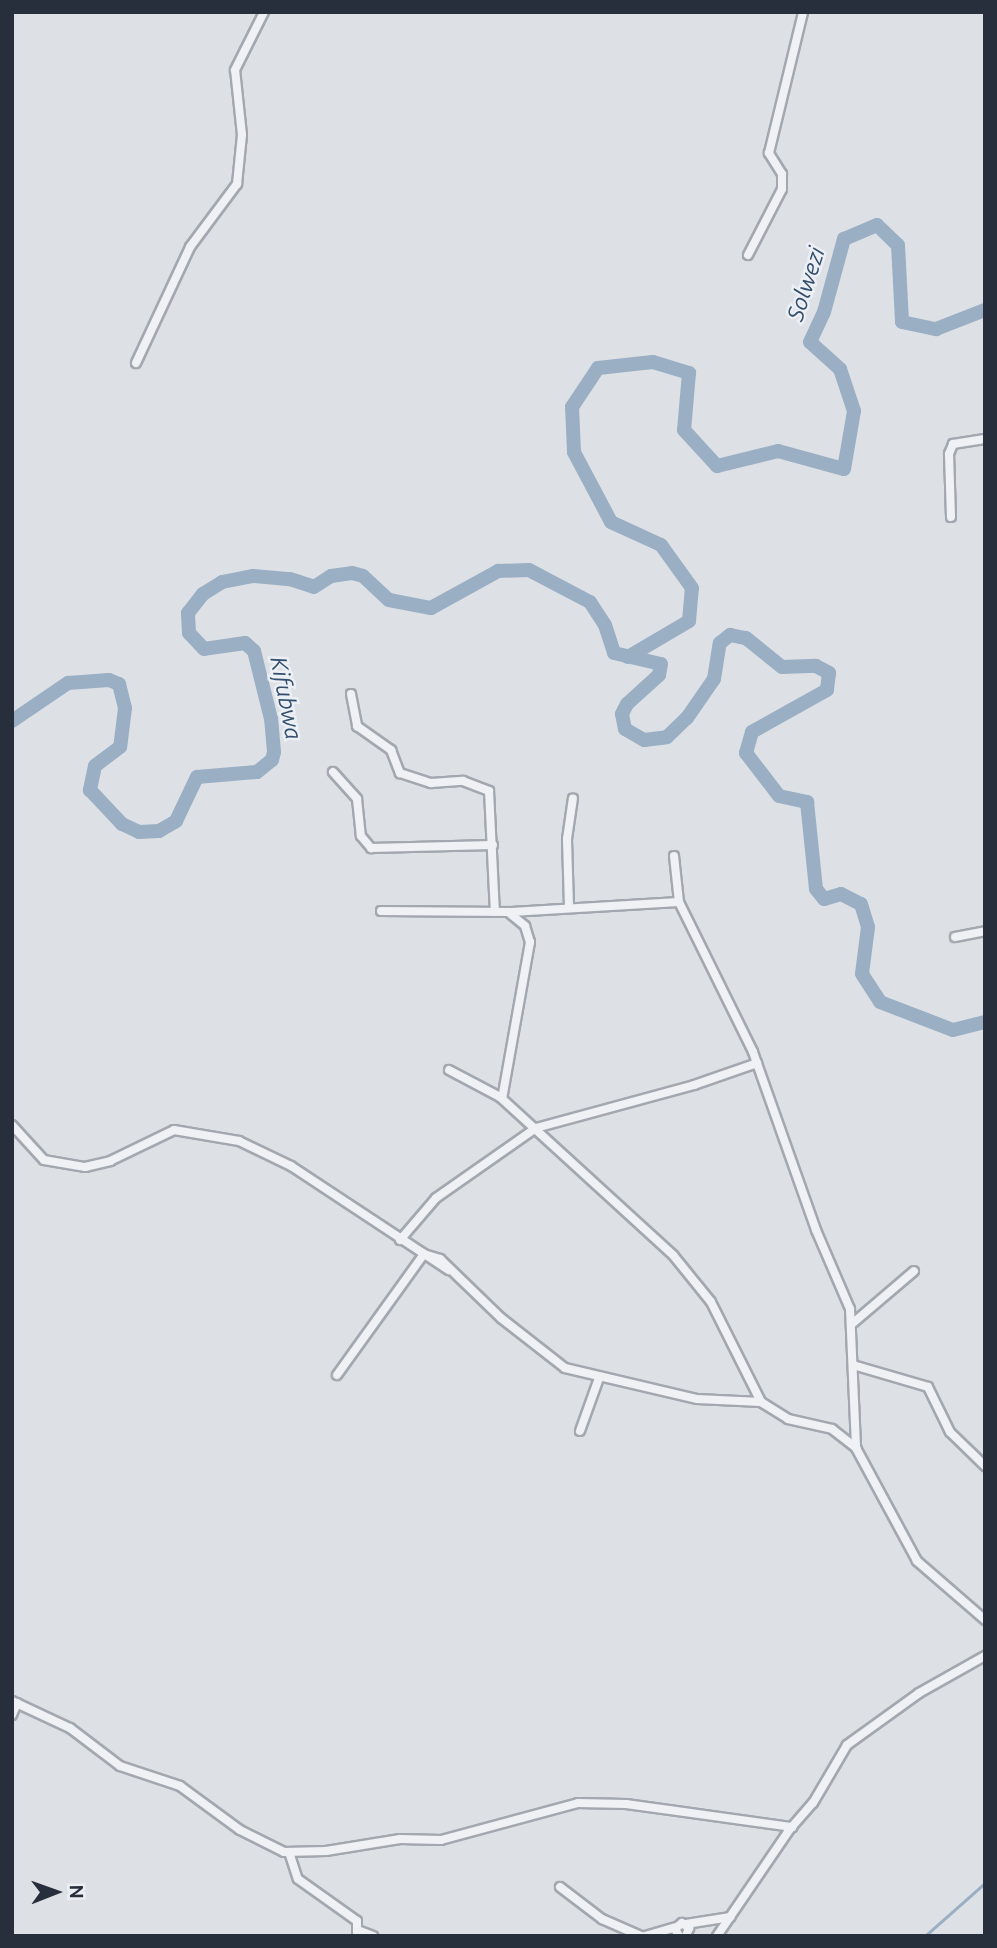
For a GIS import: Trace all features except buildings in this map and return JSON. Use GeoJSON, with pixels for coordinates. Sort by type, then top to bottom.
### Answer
{"type":"FeatureCollection","features":[{"type":"Feature","properties":{"kind":"street"},"geometry":{"type":"LineString","coordinates":[[136,363],[190,247],[237,184],[242,135],[235,71],[264,12]]}},
{"type":"Feature","properties":{"kind":"street"},"geometry":{"type":"LineString","coordinates":[[748,255],[782,189],[782,174],[769,153],[803,12]]}},
{"type":"Feature","properties":{"kind":"street"},"geometry":{"type":"LineString","coordinates":[[951,517],[949,454],[953,443],[985,439]]}},
{"type":"Feature","properties":{"kind":"street"},"geometry":{"type":"LineString","coordinates":[[351,694],[357,726],[391,750],[400,774],[422,782],[463,781],[482,786],[491,794],[495,912]]}},
{"type":"Feature","properties":{"kind":"street"},"geometry":{"type":"LineString","coordinates":[[333,772],[357,799],[360,836],[371,848],[493,845]]}},
{"type":"Feature","properties":{"kind":"street"},"geometry":{"type":"LineString","coordinates":[[569,907],[567,839],[573,798]]}},
{"type":"Feature","properties":{"kind":"street"},"geometry":{"type":"LineString","coordinates":[[674,856],[679,902],[757,1063],[853,1324],[856,1448]]}},
{"type":"Feature","properties":{"kind":"street"},"geometry":{"type":"LineString","coordinates":[[381,911],[508,912],[679,902]]}},
{"type":"Feature","properties":{"kind":"street"},"geometry":{"type":"LineString","coordinates":[[502,1099],[530,937],[518,916],[508,912]]}},
{"type":"Feature","properties":{"kind":"street"},"geometry":{"type":"LineString","coordinates":[[955,937],[985,930]]}},
{"type":"Feature","properties":{"kind":"street"},"geometry":{"type":"LineString","coordinates":[[400,1240],[436,1198],[536,1128],[757,1063]]}},
{"type":"Feature","properties":{"kind":"street"},"geometry":{"type":"LineString","coordinates":[[449,1070],[502,1099],[696,1280],[761,1402]]}},
{"type":"Feature","properties":{"kind":"street"},"geometry":{"type":"LineString","coordinates":[[12,1125],[44,1160],[82,1167],[110,1161],[174,1130],[239,1141],[291,1166],[449,1270],[556,1363],[599,1378],[697,1399],[761,1402],[788,1419],[832,1429],[856,1448],[917,1561],[985,1620]]}},
{"type":"Feature","properties":{"kind":"street"},"geometry":{"type":"LineString","coordinates":[[337,1375],[424,1254]]}},
{"type":"Feature","properties":{"kind":"street"},"geometry":{"type":"LineString","coordinates":[[853,1324],[914,1271]]}},
{"type":"Feature","properties":{"kind":"street"},"geometry":{"type":"LineString","coordinates":[[853,1365],[928,1387],[950,1432],[985,1466]]}},
{"type":"Feature","properties":{"kind":"street"},"geometry":{"type":"LineString","coordinates":[[580,1432],[599,1378]]}},
{"type":"Feature","properties":{"kind":"street"},"geometry":{"type":"LineString","coordinates":[[717,1936],[792,1827],[813,1803],[854,1738],[985,1656]]}},
{"type":"Feature","properties":{"kind":"street"},"geometry":{"type":"LineString","coordinates":[[12,1716],[15,1702],[70,1728],[120,1766],[180,1786],[240,1830],[289,1853],[326,1852],[383,1840],[441,1840],[578,1803],[625,1804],[792,1827]]}},
{"type":"Feature","properties":{"kind":"street"},"geometry":{"type":"LineString","coordinates":[[289,1853],[298,1879],[357,1922],[358,1933],[373,1936]]}},
{"type":"Feature","properties":{"kind":"street"},"geometry":{"type":"LineString","coordinates":[[560,1886],[602,1919],[643,1936],[677,1931],[686,1924],[730,1917]]}},
{"type":"Feature","properties":{"kind":"street"},"geometry":{"type":"LineString","coordinates":[[686,1924],[686,1936]]}},
{"type":"Feature","properties":{"kind":"waterway","name":"Solwezi"},"geometry":{"type":"LineString","coordinates":[[628,657],[689,621],[692,588],[661,545],[611,522],[574,452],[572,407],[598,368],[653,362],[689,373],[684,430],[717,466],[778,451],[844,469],[854,411],[840,369],[810,342],[824,312],[844,239],[877,225],[898,245],[902,322],[936,329],[985,310]]}},
{"type":"Feature","properties":{"kind":"waterway","name":"Kifubwa"},"geometry":{"type":"LineString","coordinates":[[12,721],[68,683],[109,680],[119,684],[125,708],[120,747],[95,766],[90,790],[122,824],[139,832],[159,831],[176,821],[197,777],[257,772],[272,760],[274,752],[271,719],[254,651],[245,643],[204,649],[189,633],[188,613],[203,594],[222,582],[253,576],[290,579],[314,587],[331,576],[352,573],[363,576],[389,600],[431,608],[498,571],[529,570],[590,602],[605,625],[614,653],[661,664],[659,675],[627,704],[622,714],[625,729],[644,740],[667,737],[687,718],[714,679],[720,643],[730,635],[746,638],[782,667],[816,666],[829,673],[827,690],[752,732],[746,753],[779,796],[807,802],[816,889],[824,899],[841,894],[861,904],[868,927],[862,974],[880,1002],[953,1030],[985,1022]]}},
{"type":"Feature","properties":{"kind":"waterway"},"geometry":{"type":"LineString","coordinates":[[925,1936],[985,1883]]}}]}
